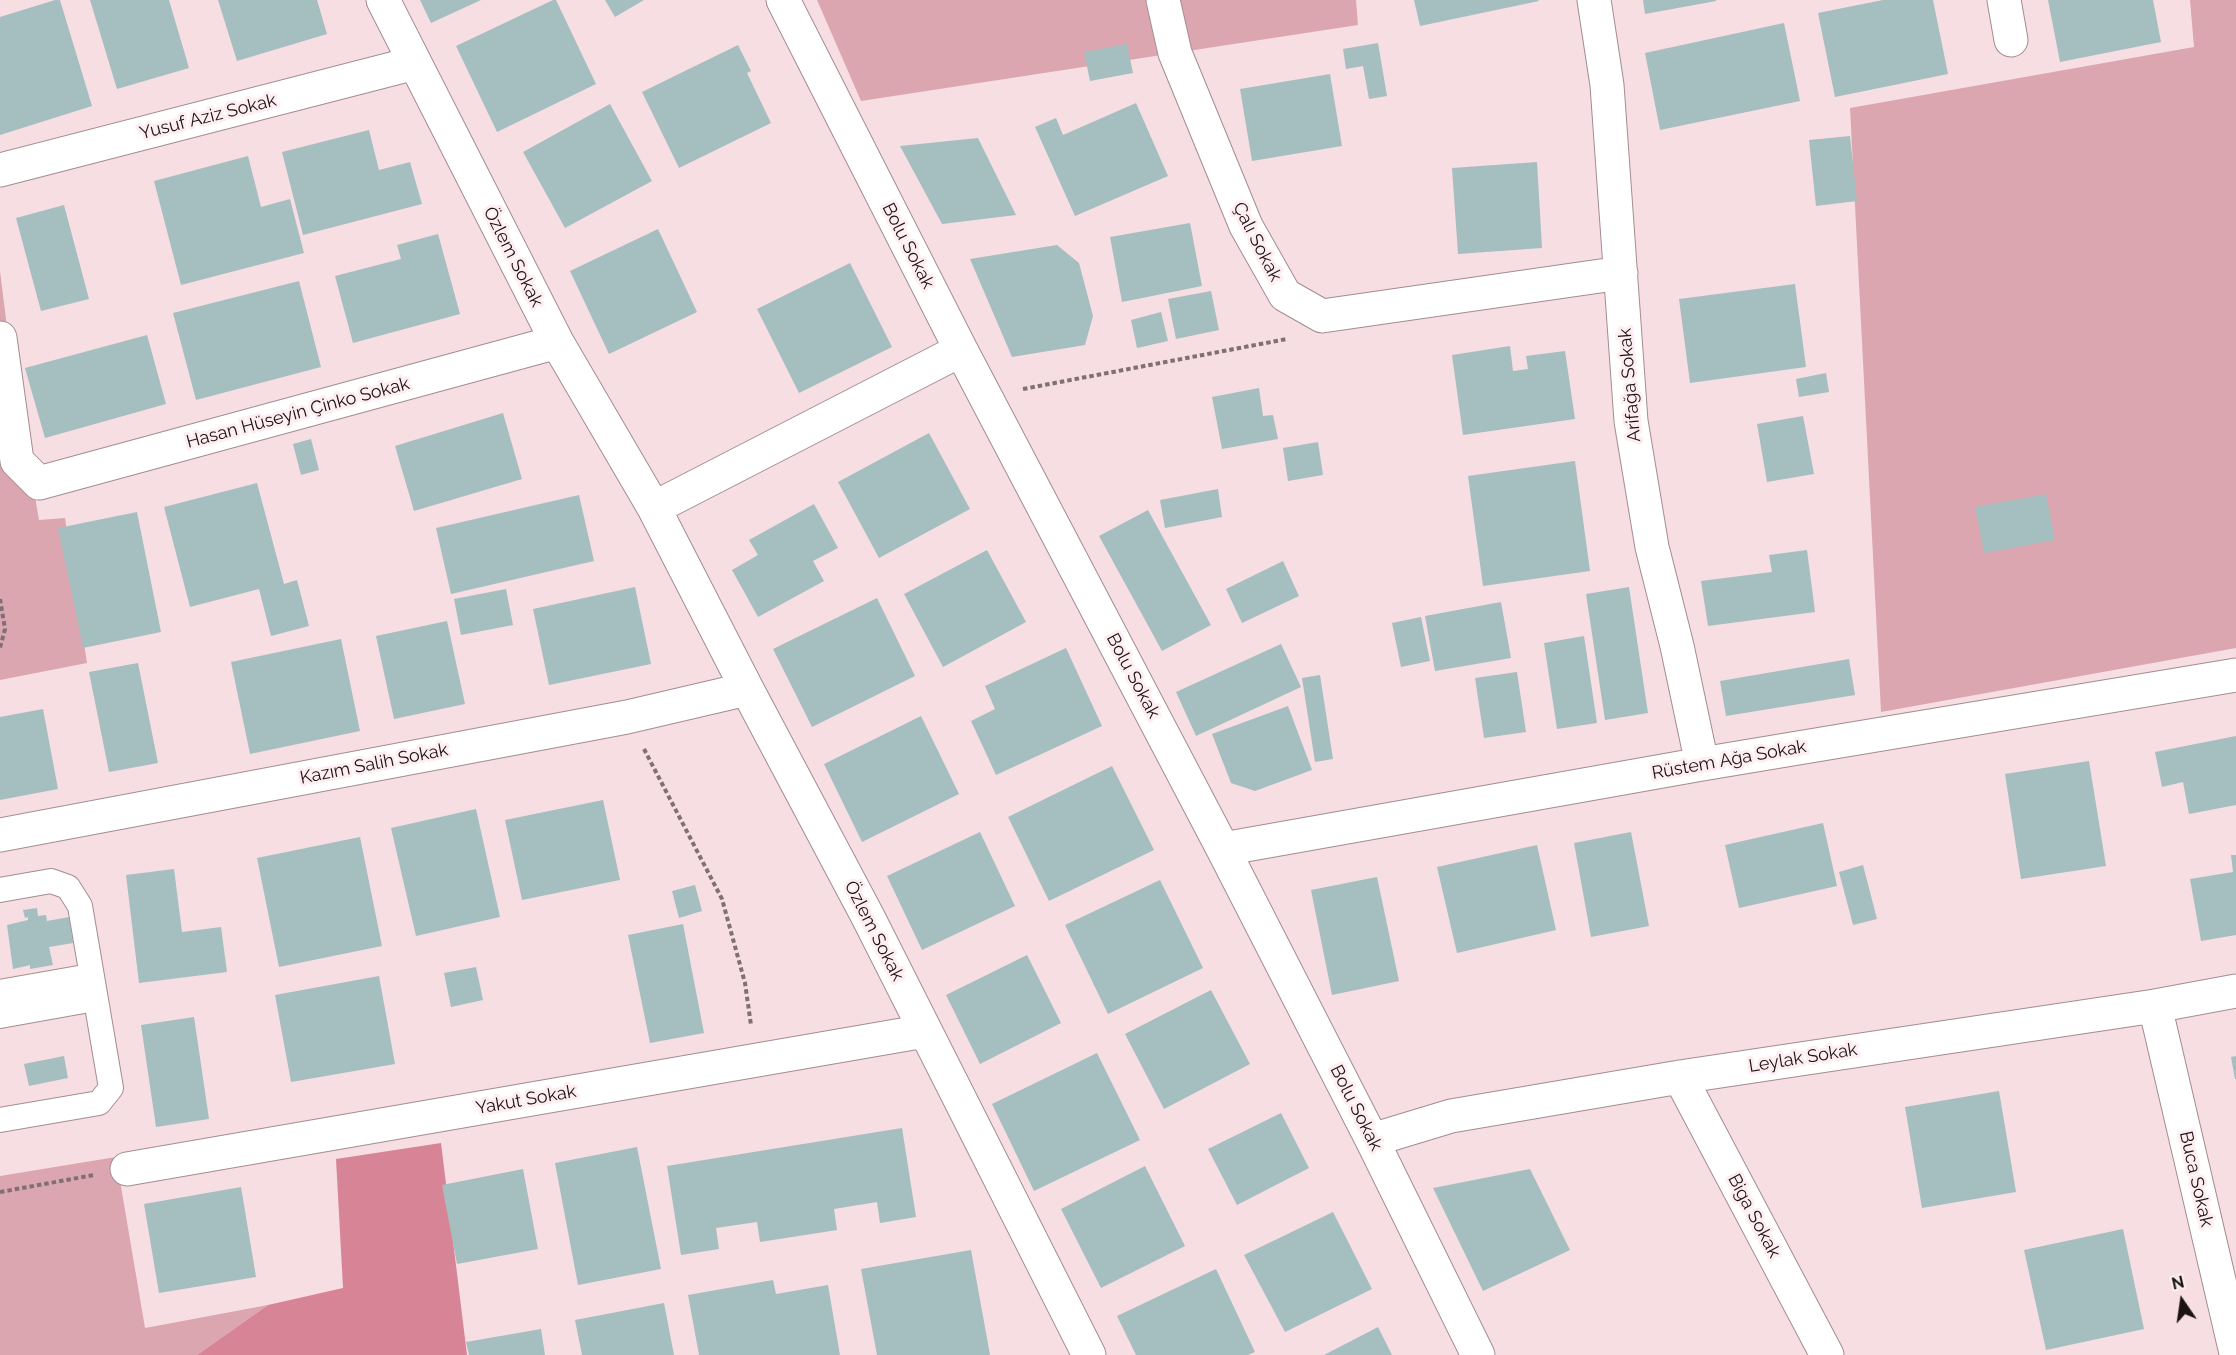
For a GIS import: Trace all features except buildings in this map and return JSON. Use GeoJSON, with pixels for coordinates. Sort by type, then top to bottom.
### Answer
{"type":"FeatureCollection","features":[{"type":"Feature","properties":{"kind":"street","name":"Özlem Sokak"},"geometry":{"type":"LineString","coordinates":[[383,0],[556,342],[654,508],[868,917],[1089,1355]]}},
{"type":"Feature","properties":{"kind":"street","name":"Bolu Sokak"},"geometry":{"type":"LineString","coordinates":[[783,0],[961,350],[1223,849],[1372,1140],[1478,1355]]}},
{"type":"Feature","properties":{"kind":"street","name":"Çalı Sokak"},"geometry":{"type":"LineString","coordinates":[[1163,0],[1175,53],[1246,226],[1284,295],[1322,316]]}},
{"type":"Feature","properties":{"kind":"street","name":"Arifağa Sokak"},"geometry":{"type":"LineString","coordinates":[[1594,0],[1607,85],[1631,421],[1652,547],[1677,646],[1702,764]]}},
{"type":"Feature","properties":{"kind":"street"},"geometry":{"type":"LineString","coordinates":[[2004,0],[2011,40]]}},
{"type":"Feature","properties":{"kind":"street","name":"Yusuf Aziz Sokak"},"geometry":{"type":"LineString","coordinates":[[0,170],[415,63]]}},
{"type":"Feature","properties":{"kind":"street"},"geometry":{"type":"LineString","coordinates":[[1322,316],[1621,273]]}},
{"type":"Feature","properties":{"kind":"street","name":"Hasan Hüseyin Çinko Sokak"},"geometry":{"type":"LineString","coordinates":[[0,338],[17,461],[39,483],[556,342]]}},
{"type":"Feature","properties":{"kind":"street"},"geometry":{"type":"LineString","coordinates":[[654,508],[961,350]]}},
{"type":"Feature","properties":{"kind":"street","name":"Rüstem Ağa Sokak"},"geometry":{"type":"LineString","coordinates":[[1223,849],[1702,764],[2236,675]]}},
{"type":"Feature","properties":{"kind":"street","name":"Kazım Salih Sokak"},"geometry":{"type":"LineString","coordinates":[[0,835],[627,717],[747,689]]}},
{"type":"Feature","properties":{"kind":"street","name":"Leylak Sokak"},"geometry":{"type":"LineString","coordinates":[[1372,1140],[1450,1116],[1680,1077],[2155,1006],[2236,991]]}},
{"type":"Feature","properties":{"kind":"street","name":"Buca Sokak"},"geometry":{"type":"LineString","coordinates":[[2155,1006],[2236,1353]]}},
{"type":"Feature","properties":{"kind":"street","name":"Yakut Sokak"},"geometry":{"type":"LineString","coordinates":[[127,1169],[925,1031]]}},
{"type":"Feature","properties":{"kind":"street","name":"Biga Sokak"},"geometry":{"type":"LineString","coordinates":[[1680,1077],[1827,1355]]}},
{"type":"Feature","properties":{"kind":"lane"},"geometry":{"type":"LineString","coordinates":[[0,890],[51,881],[68,887],[80,906],[111,1088],[99,1103],[0,1120]]}},
{"type":"Feature","properties":{"kind":"lane"},"geometry":{"type":"LineString","coordinates":[[0,992],[92,987]]}},
{"type":"Feature","properties":{"kind":"lane"},"geometry":{"type":"LineString","coordinates":[[0,1016],[92,987]]}},
{"type":"Feature","properties":{"kind":"path"},"geometry":{"type":"LineString","coordinates":[[987,396],[1291,338],[1308,331],[1322,316]]}},
{"type":"Feature","properties":{"kind":"path"},"geometry":{"type":"LineString","coordinates":[[0,599],[5,629],[0,648]]}},
{"type":"Feature","properties":{"kind":"path"},"geometry":{"type":"LineString","coordinates":[[627,717],[722,899],[745,983],[757,1060]]}},
{"type":"Feature","properties":{"kind":"path"},"geometry":{"type":"LineString","coordinates":[[0,1192],[127,1169]]}},
{"type":"Feature","properties":{"kind":"shaded area"},"geometry":{"type":"Polygon","coordinates":[[[817,0],[1356,0],[1358,25],[861,101],[817,0]]]}},
{"type":"Feature","properties":{"kind":"shaded area"},"geometry":{"type":"Polygon","coordinates":[[[2190,0],[2236,0],[2236,648],[1881,712],[1850,108],[2194,47],[2190,0]]]}},
{"type":"Feature","properties":{"kind":"shaded area"},"geometry":{"type":"Polygon","coordinates":[[[0,271],[10,351],[39,520],[65,518],[87,663],[0,680],[0,271]]]}},
{"type":"Feature","properties":{"kind":"shaded area"},"geometry":{"type":"Polygon","coordinates":[[[441,1143],[467,1355],[197,1355],[268,1305],[343,1288],[336,1159],[441,1143]]]}},
{"type":"Feature","properties":{"kind":"shaded area"},"geometry":{"type":"Polygon","coordinates":[[[116,1157],[145,1328],[268,1305],[197,1355],[0,1355],[0,1176],[116,1157]]]}}]}
